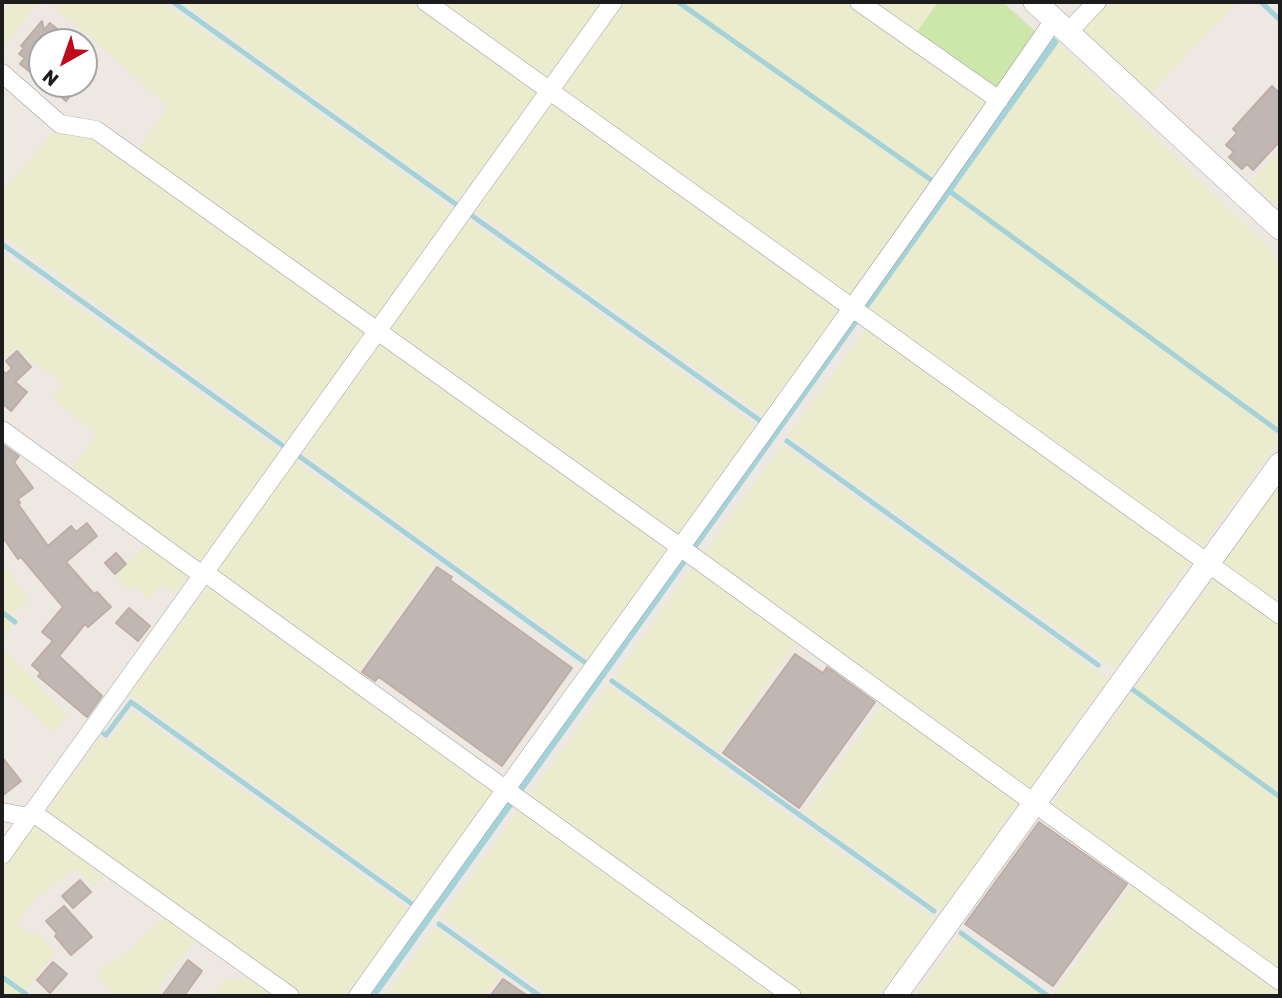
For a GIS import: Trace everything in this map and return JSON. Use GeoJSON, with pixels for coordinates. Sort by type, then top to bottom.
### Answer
{"type":"FeatureCollection","features":[{"type":"Feature","properties":{"kind":"street"},"geometry":{"type":"LineString","coordinates":[[426,2],[1280,615]]}},
{"type":"Feature","properties":{"kind":"street"},"geometry":{"type":"LineString","coordinates":[[2,855],[613,2]]}},
{"type":"Feature","properties":{"kind":"street"},"geometry":{"type":"LineString","coordinates":[[859,2],[999,100]]}},
{"type":"Feature","properties":{"kind":"street"},"geometry":{"type":"LineString","coordinates":[[1035,2],[1280,228]]}},
{"type":"Feature","properties":{"kind":"street"},"geometry":{"type":"LineString","coordinates":[[358,996],[511,794],[686,552],[858,311],[999,100],[1061,26],[1097,2]]}},
{"type":"Feature","properties":{"kind":"street"},"geometry":{"type":"LineString","coordinates":[[2,73],[60,124],[96,130],[1280,981]]}},
{"type":"Feature","properties":{"kind":"street"},"geometry":{"type":"LineString","coordinates":[[2,430],[792,996]]}},
{"type":"Feature","properties":{"kind":"street"},"geometry":{"type":"LineString","coordinates":[[895,996],[1280,464]]}},
{"type":"Feature","properties":{"kind":"street"},"geometry":{"type":"LineString","coordinates":[[2,812],[30,815],[290,996]]}},
{"type":"Feature","properties":{"kind":"green space"},"geometry":{"type":"Polygon","coordinates":[[[13,2],[38,2],[2,49],[2,18],[13,2]]]}},
{"type":"Feature","properties":{"kind":"green space"},"geometry":{"type":"Polygon","coordinates":[[[48,2],[163,2],[454,210],[372,324],[135,153],[168,107],[98,44],[98,28],[79,28],[48,2]]]}},
{"type":"Feature","properties":{"kind":"green space"},"geometry":{"type":"Polygon","coordinates":[[[182,2],[417,2],[536,87],[537,95],[460,202],[182,2]]]}},
{"type":"Feature","properties":{"kind":"green space"},"geometry":{"type":"Polygon","coordinates":[[[436,2],[603,2],[549,79],[541,78],[436,2]]]}},
{"type":"Feature","properties":{"kind":"green space"},"geometry":{"type":"Polygon","coordinates":[[[621,2],[849,2],[985,100],[987,107],[853,295],[845,295],[562,92],[561,86],[621,2]]]}},
{"type":"Feature","properties":{"kind":"green space"},"geometry":{"type":"Polygon","coordinates":[[[868,2],[938,2],[915,35],[868,2]]]}},
{"type":"Feature","properties":{"kind":"green space"},"geometry":{"type":"Polygon","coordinates":[[[938,2],[1003,2],[1038,34],[999,92],[917,32],[938,2]]]}},
{"type":"Feature","properties":{"kind":"green space"},"geometry":{"type":"Polygon","coordinates":[[[1101,2],[1237,2],[1148,96],[1076,29],[1101,2]]]}},
{"type":"Feature","properties":{"kind":"green space"},"geometry":{"type":"Polygon","coordinates":[[[1059,42],[1280,259],[1280,439],[1203,546],[1196,547],[868,309],[1059,42]]]}},
{"type":"Feature","properties":{"kind":"green space"},"geometry":{"type":"Polygon","coordinates":[[[550,101],[843,308],[768,419],[472,209],[550,101]]]}},
{"type":"Feature","properties":{"kind":"green space"},"geometry":{"type":"Polygon","coordinates":[[[56,128],[98,136],[365,329],[366,334],[288,443],[2,235],[2,192],[56,128]]]}},
{"type":"Feature","properties":{"kind":"green space"},"geometry":{"type":"Polygon","coordinates":[[[1280,150],[1280,209],[1251,182],[1280,150]]]}},
{"type":"Feature","properties":{"kind":"green space"},"geometry":{"type":"Polygon","coordinates":[[[466,218],[760,429],[681,540],[387,328],[466,218]]]}},
{"type":"Feature","properties":{"kind":"green space"},"geometry":{"type":"Polygon","coordinates":[[[7,257],[282,452],[204,561],[199,563],[70,470],[96,435],[52,397],[62,383],[16,348],[2,361],[2,261],[7,257]]]}},
{"type":"Feature","properties":{"kind":"green space"},"geometry":{"type":"Polygon","coordinates":[[[868,326],[1192,560],[1115,669],[788,436],[868,326]]]}},
{"type":"Feature","properties":{"kind":"green space"},"geometry":{"type":"Polygon","coordinates":[[[382,342],[670,547],[672,553],[593,662],[298,450],[377,343],[382,342]]]}},
{"type":"Feature","properties":{"kind":"green space"},"geometry":{"type":"Polygon","coordinates":[[[782,445],[1108,679],[1028,792],[701,557],[782,445]]]}},
{"type":"Feature","properties":{"kind":"green space"},"geometry":{"type":"Polygon","coordinates":[[[292,459],[436,562],[355,677],[215,574],[215,564],[292,459]]]}},
{"type":"Feature","properties":{"kind":"green space"},"geometry":{"type":"Polygon","coordinates":[[[1280,479],[1280,609],[1223,568],[1221,560],[1280,479]]]}},
{"type":"Feature","properties":{"kind":"green space"},"geometry":{"type":"Polygon","coordinates":[[[148,542],[191,573],[176,594],[162,584],[149,599],[135,587],[131,591],[115,577],[148,542]]]}},
{"type":"Feature","properties":{"kind":"green space"},"geometry":{"type":"Polygon","coordinates":[[[2,561],[30,601],[5,618],[13,624],[2,640],[2,561]]]}},
{"type":"Feature","properties":{"kind":"green space"},"geometry":{"type":"Polygon","coordinates":[[[694,565],[798,640],[719,752],[614,677],[694,565]]]}},
{"type":"Feature","properties":{"kind":"green space"},"geometry":{"type":"Polygon","coordinates":[[[1215,576],[1280,623],[1280,973],[1049,808],[1215,576]]]}},
{"type":"Feature","properties":{"kind":"green space"},"geometry":{"type":"Polygon","coordinates":[[[209,585],[498,790],[420,904],[130,695],[209,585]]]}},
{"type":"Feature","properties":{"kind":"green space"},"geometry":{"type":"Polygon","coordinates":[[[2,646],[67,716],[52,731],[2,686],[2,646]]]}},
{"type":"Feature","properties":{"kind":"green space"},"geometry":{"type":"Polygon","coordinates":[[[608,686],[935,920],[880,996],[801,996],[527,799],[608,686]]]}},
{"type":"Feature","properties":{"kind":"green space"},"geometry":{"type":"Polygon","coordinates":[[[884,701],[1022,800],[942,911],[804,813],[884,701]]]}},
{"type":"Feature","properties":{"kind":"green space"},"geometry":{"type":"Polygon","coordinates":[[[132,711],[413,912],[353,996],[298,996],[48,816],[47,811],[100,737],[108,741],[132,711]]]}},
{"type":"Feature","properties":{"kind":"green space"},"geometry":{"type":"Polygon","coordinates":[[[521,806],[785,996],[551,996],[442,917],[521,806]]]}},
{"type":"Feature","properties":{"kind":"green space"},"geometry":{"type":"Polygon","coordinates":[[[30,825],[40,825],[106,875],[93,886],[76,869],[33,901],[16,924],[30,934],[37,933],[55,952],[21,996],[2,996],[2,864],[30,825]]]}},
{"type":"Feature","properties":{"kind":"green space"},"geometry":{"type":"Polygon","coordinates":[[[1134,883],[1280,988],[1280,996],[1052,996],[1134,883]]]}},
{"type":"Feature","properties":{"kind":"green space"},"geometry":{"type":"Polygon","coordinates":[[[162,916],[196,941],[163,980],[156,996],[118,996],[98,979],[100,970],[131,949],[162,916]]]}},
{"type":"Feature","properties":{"kind":"green space"},"geometry":{"type":"Polygon","coordinates":[[[435,927],[501,975],[486,996],[385,996],[435,927]]]}},
{"type":"Feature","properties":{"kind":"green space"},"geometry":{"type":"Polygon","coordinates":[[[961,933],[1048,996],[915,996],[961,933]]]}},
{"type":"Feature","properties":{"kind":"green space"},"geometry":{"type":"Polygon","coordinates":[[[252,977],[279,996],[212,996],[224,980],[252,977]]]}},
{"type":"Feature","properties":{"kind":"water"},"geometry":{"type":"Polygon","coordinates":[[[1054,37],[1059,42],[377,996],[366,996],[1054,37]]]}},
{"type":"Feature","properties":{"kind":"building"},"geometry":{"type":"Polygon","coordinates":[[[28,38],[28,70],[20,64],[25,58],[19,54],[24,48],[21,46],[28,38]]]}},
{"type":"Feature","properties":{"kind":"building"},"geometry":{"type":"Polygon","coordinates":[[[1272,86],[1280,94],[1280,141],[1253,170],[1247,164],[1242,169],[1229,157],[1234,152],[1226,145],[1237,133],[1233,129],[1272,86]]]}},
{"type":"Feature","properties":{"kind":"building"},"geometry":{"type":"Polygon","coordinates":[[[17,351],[31,367],[15,382],[27,392],[11,411],[2,403],[2,370],[6,374],[12,368],[6,361],[17,351]]]}},
{"type":"Feature","properties":{"kind":"building"},"geometry":{"type":"Polygon","coordinates":[[[2,444],[19,456],[14,462],[33,488],[18,499],[18,504],[48,546],[71,526],[76,532],[87,523],[97,536],[66,562],[94,594],[97,592],[111,607],[88,627],[85,624],[59,656],[102,696],[87,717],[38,676],[41,673],[32,665],[53,641],[42,632],[63,607],[21,557],[18,559],[2,536],[2,444]]]}},
{"type":"Feature","properties":{"kind":"building"},"geometry":{"type":"Polygon","coordinates":[[[116,553],[126,564],[115,574],[105,563],[116,553]]]}},
{"type":"Feature","properties":{"kind":"building"},"geometry":{"type":"Polygon","coordinates":[[[437,567],[452,577],[450,580],[572,668],[502,766],[379,677],[375,681],[362,672],[437,567]]]}},
{"type":"Feature","properties":{"kind":"building"},"geometry":{"type":"Polygon","coordinates":[[[129,608],[150,626],[138,641],[116,623],[129,608]]]}},
{"type":"Feature","properties":{"kind":"building"},"geometry":{"type":"Polygon","coordinates":[[[795,654],[823,673],[827,667],[875,702],[799,808],[723,753],[795,654]]]}},
{"type":"Feature","properties":{"kind":"building"},"geometry":{"type":"Polygon","coordinates":[[[2,757],[21,781],[2,796],[2,757]]]}},
{"type":"Feature","properties":{"kind":"building"},"geometry":{"type":"Polygon","coordinates":[[[1039,822],[1127,884],[1053,986],[965,924],[1039,822]]]}},
{"type":"Feature","properties":{"kind":"building"},"geometry":{"type":"Polygon","coordinates":[[[80,880],[91,892],[73,908],[62,896],[80,880]]]}},
{"type":"Feature","properties":{"kind":"building"},"geometry":{"type":"Polygon","coordinates":[[[64,906],[92,937],[71,955],[46,921],[64,906]]]}},
{"type":"Feature","properties":{"kind":"building"},"geometry":{"type":"Polygon","coordinates":[[[188,960],[202,971],[184,996],[162,996],[188,960]]]}},
{"type":"Feature","properties":{"kind":"building"},"geometry":{"type":"Polygon","coordinates":[[[53,962],[67,974],[50,993],[37,980],[53,962]]]}},
{"type":"Feature","properties":{"kind":"building"},"geometry":{"type":"Polygon","coordinates":[[[503,979],[528,996],[490,996],[503,979]]]}},
{"type":"Feature","properties":{"kind":"waterway"},"geometry":{"type":"LineString","coordinates":[[173,2],[457,205]]}},
{"type":"Feature","properties":{"kind":"waterway"},"geometry":{"type":"LineString","coordinates":[[678,2],[934,182]]}},
{"type":"Feature","properties":{"kind":"waterway"},"geometry":{"type":"LineString","coordinates":[[1261,2],[1280,20]]}},
{"type":"Feature","properties":{"kind":"waterway"},"geometry":{"type":"LineString","coordinates":[[952,193],[1277,430]]}},
{"type":"Feature","properties":{"kind":"waterway"},"geometry":{"type":"LineString","coordinates":[[471,215],[762,422]]}},
{"type":"Feature","properties":{"kind":"waterway"},"geometry":{"type":"LineString","coordinates":[[2,244],[282,445]]}},
{"type":"Feature","properties":{"kind":"waterway"},"geometry":{"type":"LineString","coordinates":[[787,441],[1098,665]]}},
{"type":"Feature","properties":{"kind":"waterway"},"geometry":{"type":"LineString","coordinates":[[299,456],[587,664]]}},
{"type":"Feature","properties":{"kind":"waterway"},"geometry":{"type":"LineString","coordinates":[[2,612],[15,622]]}},
{"type":"Feature","properties":{"kind":"waterway"},"geometry":{"type":"LineString","coordinates":[[612,681],[934,911]]}},
{"type":"Feature","properties":{"kind":"waterway"},"geometry":{"type":"LineString","coordinates":[[1132,689],[1280,797]]}},
{"type":"Feature","properties":{"kind":"waterway"},"geometry":{"type":"LineString","coordinates":[[104,734],[106,735],[131,702],[415,906]]}},
{"type":"Feature","properties":{"kind":"waterway"},"geometry":{"type":"LineString","coordinates":[[439,924],[540,996]]}},
{"type":"Feature","properties":{"kind":"waterway"},"geometry":{"type":"LineString","coordinates":[[961,933],[1048,996]]}},
{"type":"Feature","properties":{"kind":"waterway"},"geometry":{"type":"LineString","coordinates":[[2,977],[26,994],[25,996]]}}]}
